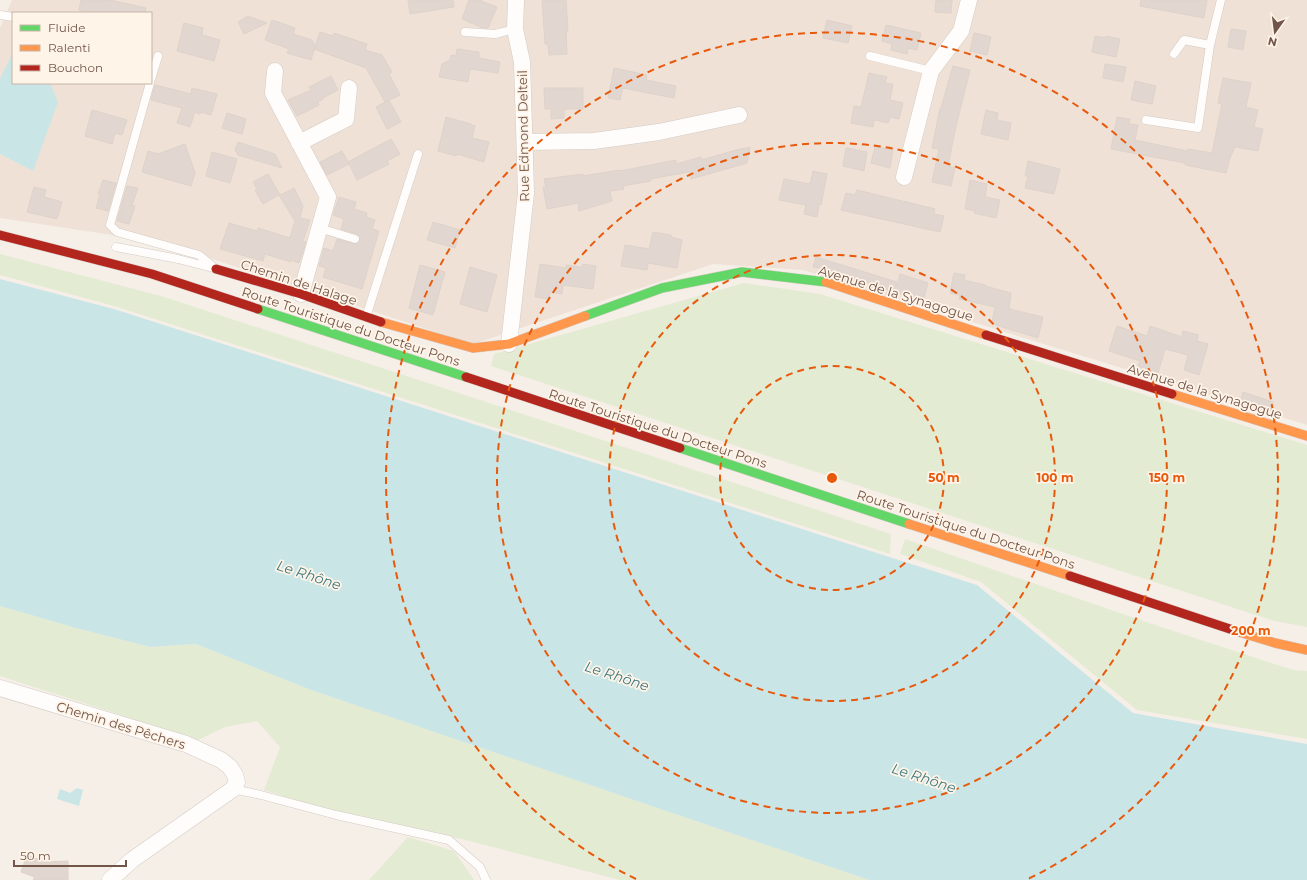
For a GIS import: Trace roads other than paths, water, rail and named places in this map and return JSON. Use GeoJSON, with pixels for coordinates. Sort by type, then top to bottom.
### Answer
{"type":"FeatureCollection","features":[{"type":"Feature","properties":{"kind":"main road","name":"Route Touristique du Docteur Pons"},"geometry":{"type":"LineString","coordinates":[[0,235],[152,274],[1218,625],[1275,643],[1307,650]]}},
{"type":"Feature","properties":{"kind":"main road","name":"Chemin de Halage"},"geometry":{"type":"LineString","coordinates":[[216,269],[301,294],[365,318],[473,348]]}},
{"type":"Feature","properties":{"kind":"main road","name":"Avenue de la Synagogue"},"geometry":{"type":"LineString","coordinates":[[473,348],[509,344],[662,288],[742,272],[822,281],[1014,344],[1307,436]]}},
{"type":"Feature","properties":{"kind":"street","name":"Rue Edmond Delteil"},"geometry":{"type":"LineString","coordinates":[[509,344],[526,193],[522,62],[515,29],[516,0]]}},
{"type":"Feature","properties":{"kind":"street"},"geometry":{"type":"LineString","coordinates":[[904,177],[931,71],[961,31],[969,0]]}},
{"type":"Feature","properties":{"kind":"street"},"geometry":{"type":"LineString","coordinates":[[275,71],[273,93],[328,197],[301,294]]}},
{"type":"Feature","properties":{"kind":"street"},"geometry":{"type":"LineString","coordinates":[[299,143],[346,118],[349,88]]}},
{"type":"Feature","properties":{"kind":"street"},"geometry":{"type":"LineString","coordinates":[[525,142],[594,141],[659,132],[739,115]]}},
{"type":"Feature","properties":{"kind":"street","name":"Chemin des Pêchers"},"geometry":{"type":"LineString","coordinates":[[0,688],[186,744],[220,760],[230,767],[234,782]]}},
{"type":"Feature","properties":{"kind":"street"},"geometry":{"type":"LineString","coordinates":[[110,880],[132,860],[234,782]]}},
{"type":"Feature","properties":{"kind":"lane"},"geometry":{"type":"LineString","coordinates":[[1146,120],[1198,128],[1210,44],[1221,0]]}},
{"type":"Feature","properties":{"kind":"lane"},"geometry":{"type":"LineString","coordinates":[[0,15],[12,17]]}},
{"type":"Feature","properties":{"kind":"lane"},"geometry":{"type":"LineString","coordinates":[[465,32],[495,34],[515,29]]}},
{"type":"Feature","properties":{"kind":"lane"},"geometry":{"type":"LineString","coordinates":[[1174,54],[1184,40],[1210,44]]}},
{"type":"Feature","properties":{"kind":"lane"},"geometry":{"type":"LineString","coordinates":[[152,76],[158,56]]}},
{"type":"Feature","properties":{"kind":"lane"},"geometry":{"type":"LineString","coordinates":[[870,56],[931,71]]}},
{"type":"Feature","properties":{"kind":"lane"},"geometry":{"type":"LineString","coordinates":[[150,84],[110,225],[117,232],[199,255],[216,269]]}},
{"type":"Feature","properties":{"kind":"lane"},"geometry":{"type":"LineString","coordinates":[[365,318],[418,154]]}},
{"type":"Feature","properties":{"kind":"lane"},"geometry":{"type":"LineString","coordinates":[[320,228],[355,239]]}},
{"type":"Feature","properties":{"kind":"lane","name":"Chemin de Halage"},"geometry":{"type":"LineString","coordinates":[[116,247],[178,259],[216,269]]}},
{"type":"Feature","properties":{"kind":"lane"},"geometry":{"type":"LineString","coordinates":[[234,782],[261,795],[336,816],[449,840],[480,867],[486,880]]}},
{"type":"Feature","properties":{"kind":"water"},"geometry":{"type":"Polygon","coordinates":[[[12,54],[12,84],[50,84],[58,102],[33,171],[0,154],[0,79],[12,54]]]}},
{"type":"Feature","properties":{"kind":"water","name":"Le Rhône"},"geometry":{"type":"Polygon","coordinates":[[[0,279],[114,309],[977,585],[1133,713],[1307,744],[1307,880],[869,880],[311,690],[196,644],[150,647],[0,606],[0,279]]]}},
{"type":"Feature","properties":{"kind":"water"},"geometry":{"type":"Polygon","coordinates":[[[77,788],[83,790],[79,806],[57,799],[60,789],[70,793],[77,788]]]}}]}
